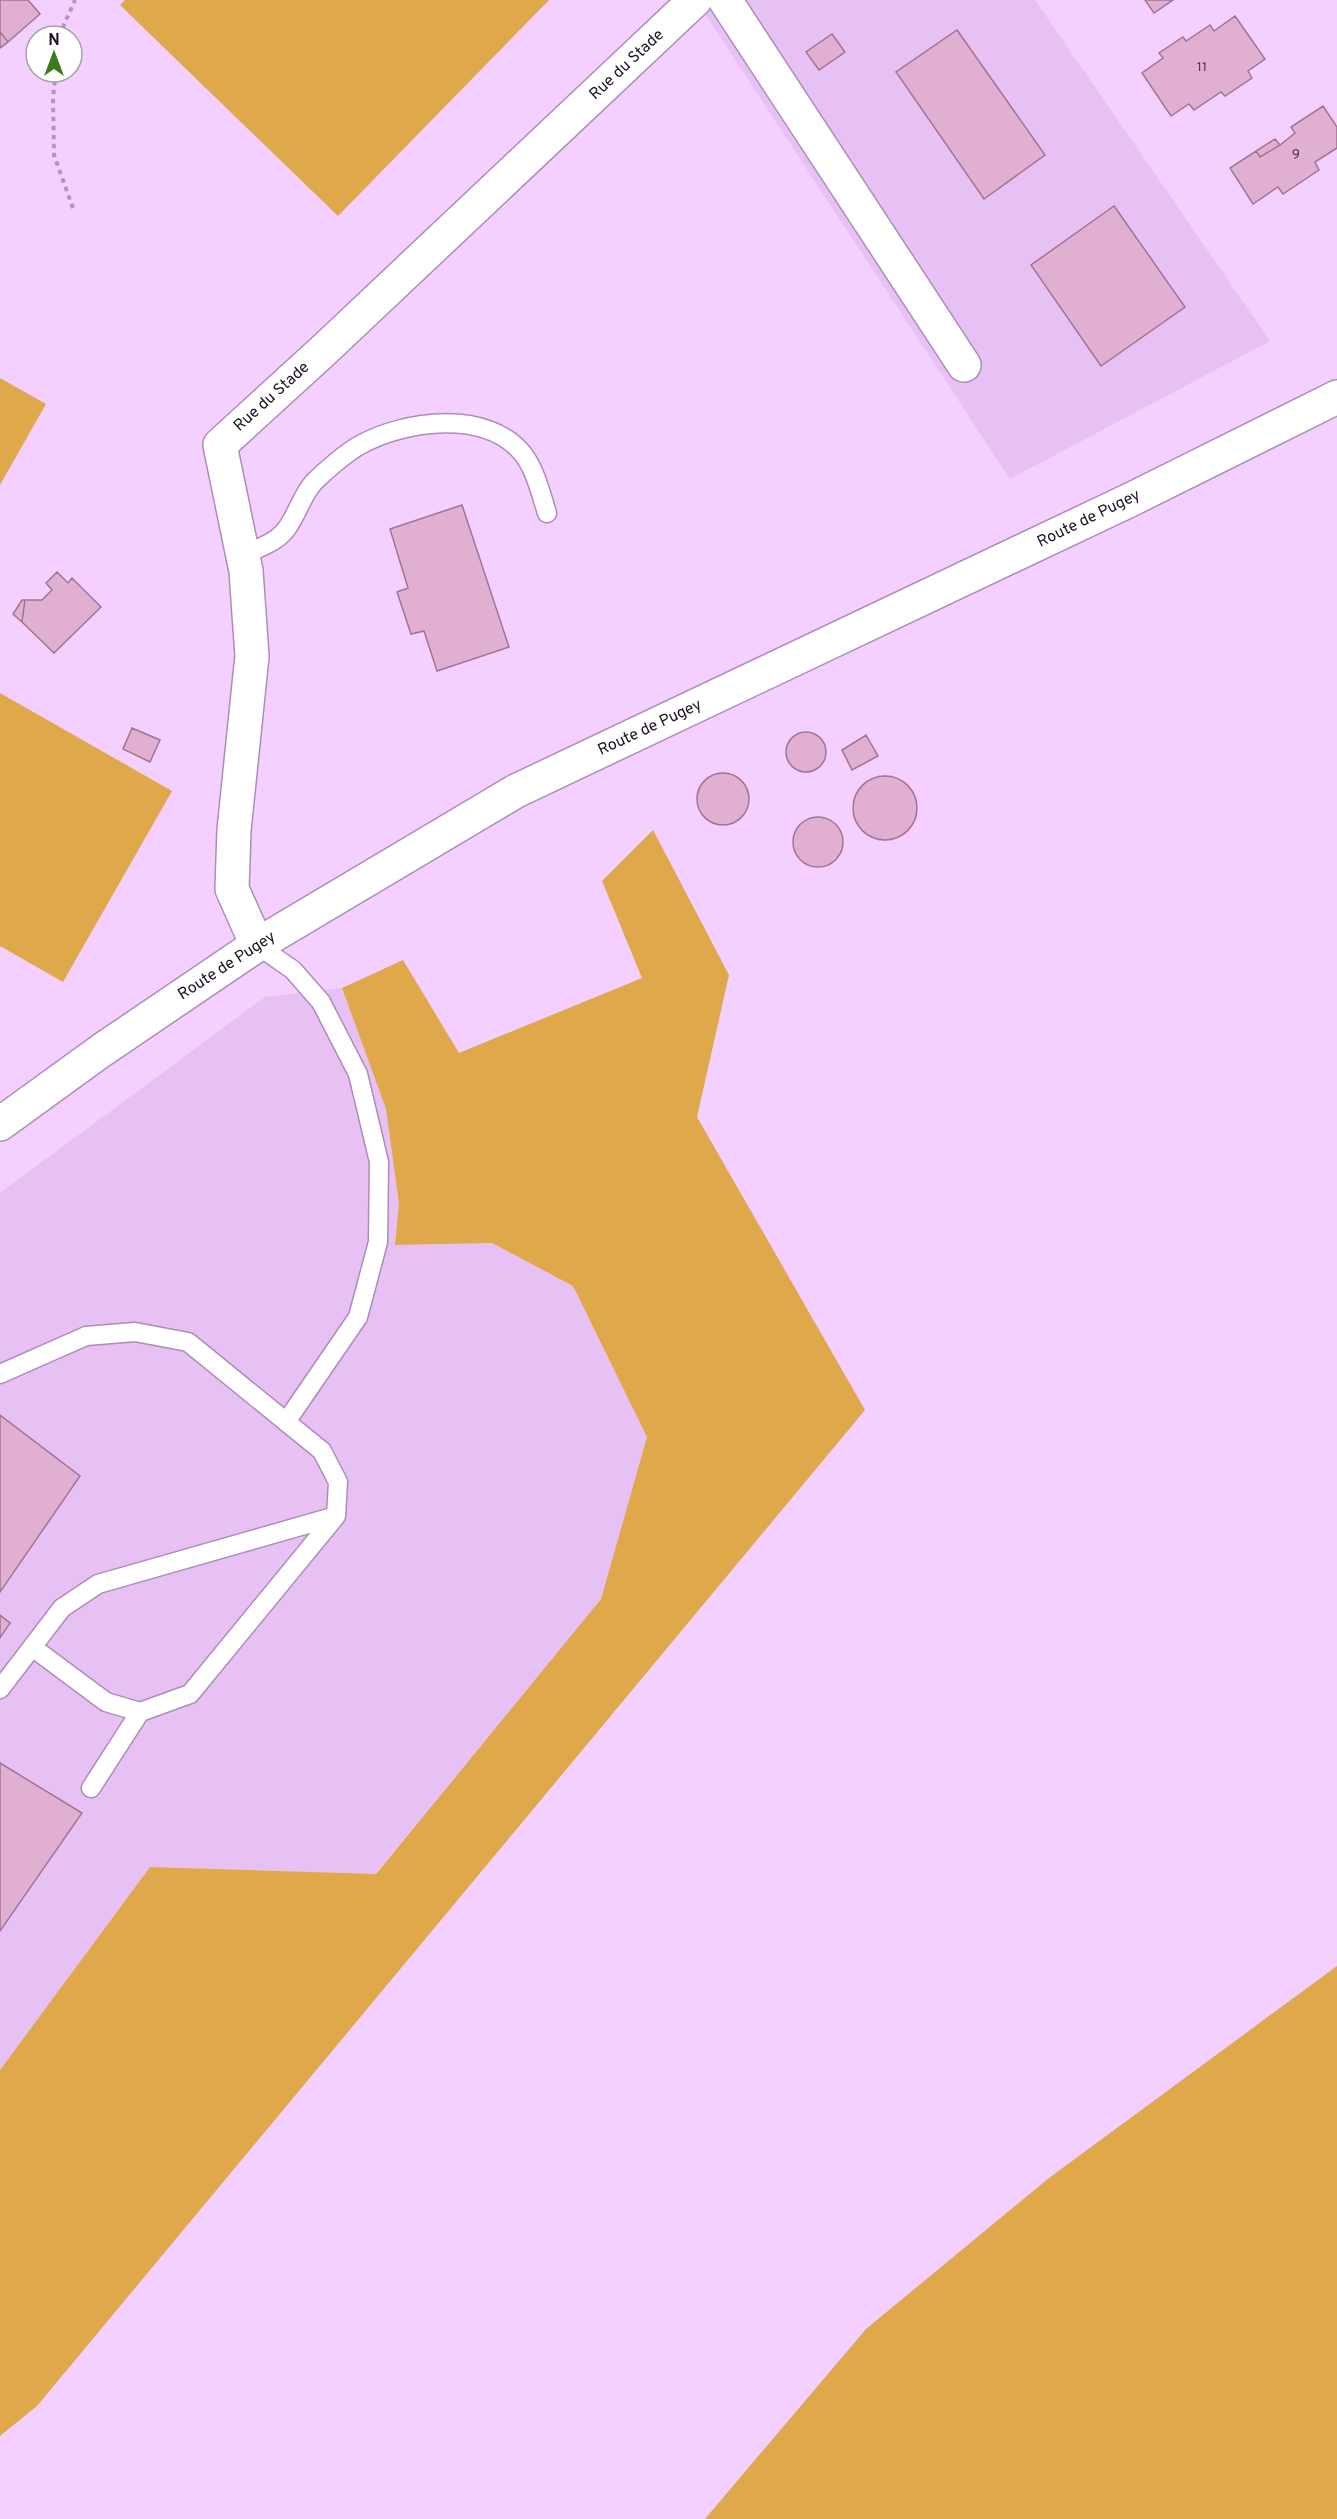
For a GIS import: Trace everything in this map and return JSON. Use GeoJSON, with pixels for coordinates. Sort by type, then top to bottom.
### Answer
{"type":"FeatureCollection","features":[{"type":"Feature","properties":{"kind":"street","name":"Rue du Stade"},"geometry":{"type":"LineString","coordinates":[[257,945],[232,889],[234,830],[252,656],[246,571],[220,445],[695,0]]}},
{"type":"Feature","properties":{"kind":"street"},"geometry":{"type":"LineString","coordinates":[[725,0],[964,365]]}},
{"type":"Feature","properties":{"kind":"street","name":"Route de Pugey"},"geometry":{"type":"LineString","coordinates":[[0,1124],[102,1050],[257,945],[516,791],[1132,499],[1337,397]]}},
{"type":"Feature","properties":{"kind":"lane"},"geometry":{"type":"LineString","coordinates":[[243,555],[277,539],[291,521],[313,484],[359,445],[398,429],[447,422],[480,427],[504,438],[523,454],[536,480],[547,513]]}},
{"type":"Feature","properties":{"kind":"lane"},"geometry":{"type":"LineString","coordinates":[[257,945],[293,970],[321,1002],[358,1074],[379,1162],[378,1242],[358,1317],[286,1422]]}},
{"type":"Feature","properties":{"kind":"lane"},"geometry":{"type":"LineString","coordinates":[[0,1374],[86,1336],[135,1332],[188,1342],[322,1451],[338,1482],[336,1516],[190,1694],[140,1712],[106,1702],[32,1647]]}},
{"type":"Feature","properties":{"kind":"lane"},"geometry":{"type":"LineString","coordinates":[[0,1689],[62,1608],[98,1584],[336,1516]]}},
{"type":"Feature","properties":{"kind":"lane"},"geometry":{"type":"LineString","coordinates":[[91,1788],[140,1712]]}},
{"type":"Feature","properties":{"kind":"path"},"geometry":{"type":"LineString","coordinates":[[64,24],[75,0]]}},
{"type":"Feature","properties":{"kind":"path"},"geometry":{"type":"LineString","coordinates":[[55,84],[54,156],[74,211]]}},
{"type":"Feature","properties":{"kind":"shaded area"},"geometry":{"type":"Polygon","coordinates":[[[125,0],[549,0],[338,216],[120,5],[125,0]]]}},
{"type":"Feature","properties":{"kind":"shaded area"},"geometry":{"type":"Polygon","coordinates":[[[696,0],[1035,0],[1270,341],[1010,479],[696,0]]]}},
{"type":"Feature","properties":{"kind":"shaded area"},"geometry":{"type":"Polygon","coordinates":[[[0,378],[46,404],[0,485],[0,378]]]}},
{"type":"Feature","properties":{"kind":"shaded area"},"geometry":{"type":"Polygon","coordinates":[[[0,693],[172,791],[63,982],[0,946],[0,693]]]}},
{"type":"Feature","properties":{"kind":"shaded area"},"geometry":{"type":"Polygon","coordinates":[[[653,830],[729,975],[697,1117],[865,1410],[37,2406],[0,2436],[0,2070],[150,1867],[376,1874],[601,1599],[647,1437],[573,1286],[492,1243],[395,1245],[399,1204],[386,1109],[342,988],[403,960],[459,1053],[642,978],[602,881],[653,830]]]}},
{"type":"Feature","properties":{"kind":"shaded area"},"geometry":{"type":"Polygon","coordinates":[[[342,988],[386,1109],[399,1204],[395,1245],[492,1243],[573,1286],[647,1437],[601,1599],[375,1874],[150,1867],[0,2070],[0,1193],[265,997],[342,988]]]}},
{"type":"Feature","properties":{"kind":"shaded area"},"geometry":{"type":"Polygon","coordinates":[[[1337,1966],[1337,2519],[705,2519],[866,2329],[1049,2178],[1337,1966]]]}},
{"type":"Feature","properties":{"kind":"building"},"geometry":{"type":"Polygon","coordinates":[[[0,0],[28,0],[40,14],[29,24],[24,24],[24,28],[8,42],[0,32],[0,0]]]}},
{"type":"Feature","properties":{"kind":"building"},"geometry":{"type":"Polygon","coordinates":[[[1145,0],[1173,0],[1154,13],[1145,0]]]}},
{"type":"Feature","properties":{"kind":"building"},"geometry":{"type":"Polygon","coordinates":[[[1235,16],[1265,59],[1248,71],[1252,78],[1225,96],[1221,92],[1194,110],[1189,104],[1171,116],[1142,73],[1163,58],[1159,53],[1183,37],[1186,41],[1210,25],[1214,31],[1235,16]]]}},
{"type":"Feature","properties":{"kind":"building"},"geometry":{"type":"Polygon","coordinates":[[[957,30],[1045,155],[984,199],[896,72],[957,30]]]}},
{"type":"Feature","properties":{"kind":"building"},"geometry":{"type":"Polygon","coordinates":[[[0,32],[8,42],[0,48],[0,32]]]}},
{"type":"Feature","properties":{"kind":"building"},"geometry":{"type":"Polygon","coordinates":[[[832,34],[845,52],[819,70],[806,52],[832,34]]]}},
{"type":"Feature","properties":{"kind":"building"},"geometry":{"type":"Polygon","coordinates":[[[1323,106],[1337,127],[1337,148],[1315,162],[1319,170],[1283,194],[1278,187],[1253,204],[1230,168],[1256,151],[1260,157],[1280,145],[1295,133],[1291,127],[1323,106]]]}},
{"type":"Feature","properties":{"kind":"building"},"geometry":{"type":"Polygon","coordinates":[[[1275,139],[1280,145],[1260,157],[1256,151],[1275,139]]]}},
{"type":"Feature","properties":{"kind":"building"},"geometry":{"type":"Polygon","coordinates":[[[1114,206],[1185,307],[1101,366],[1031,265],[1114,206]]]}},
{"type":"Feature","properties":{"kind":"building"},"geometry":{"type":"Polygon","coordinates":[[[462,505],[509,647],[437,671],[424,631],[411,634],[397,592],[408,588],[390,529],[462,505]]]}},
{"type":"Feature","properties":{"kind":"building"},"geometry":{"type":"Polygon","coordinates":[[[57,572],[68,583],[72,578],[101,607],[54,653],[22,622],[25,600],[42,600],[52,590],[46,583],[57,572]]]}},
{"type":"Feature","properties":{"kind":"building"},"geometry":{"type":"Polygon","coordinates":[[[22,600],[25,600],[22,622],[13,614],[22,600]]]}},
{"type":"Feature","properties":{"kind":"building"},"geometry":{"type":"Polygon","coordinates":[[[132,728],[160,740],[150,762],[123,749],[132,728]]]}},
{"type":"Feature","properties":{"kind":"building"},"geometry":{"type":"Polygon","coordinates":[[[806,732],[814,733],[820,738],[825,744],[825,760],[820,766],[814,771],[806,772],[798,771],[792,766],[787,760],[786,752],[787,744],[792,738],[798,733],[806,732]]]}},
{"type":"Feature","properties":{"kind":"building"},"geometry":{"type":"Polygon","coordinates":[[[866,735],[878,756],[852,770],[842,750],[866,735]]]}},
{"type":"Feature","properties":{"kind":"building"},"geometry":{"type":"Polygon","coordinates":[[[723,773],[733,775],[741,781],[747,789],[749,799],[747,809],[741,817],[733,823],[723,825],[713,823],[705,817],[699,809],[697,799],[699,789],[705,781],[713,775],[723,773]]]}},
{"type":"Feature","properties":{"kind":"building"},"geometry":{"type":"Polygon","coordinates":[[[879,776],[891,776],[908,785],[915,796],[917,808],[915,820],[908,831],[891,840],[879,840],[867,835],[858,826],[853,814],[853,802],[858,790],[867,781],[879,776]]]}},
{"type":"Feature","properties":{"kind":"building"},"geometry":{"type":"Polygon","coordinates":[[[823,817],[836,824],[842,832],[842,852],[836,860],[828,866],[813,867],[800,860],[794,852],[793,837],[800,824],[808,818],[823,817]]]}},
{"type":"Feature","properties":{"kind":"building"},"geometry":{"type":"Polygon","coordinates":[[[0,1415],[80,1476],[0,1592],[0,1415]]]}},
{"type":"Feature","properties":{"kind":"building"},"geometry":{"type":"Polygon","coordinates":[[[0,1615],[10,1623],[0,1638],[0,1615]]]}},
{"type":"Feature","properties":{"kind":"building"},"geometry":{"type":"Polygon","coordinates":[[[0,1763],[82,1813],[0,1931],[0,1763]]]}}]}
